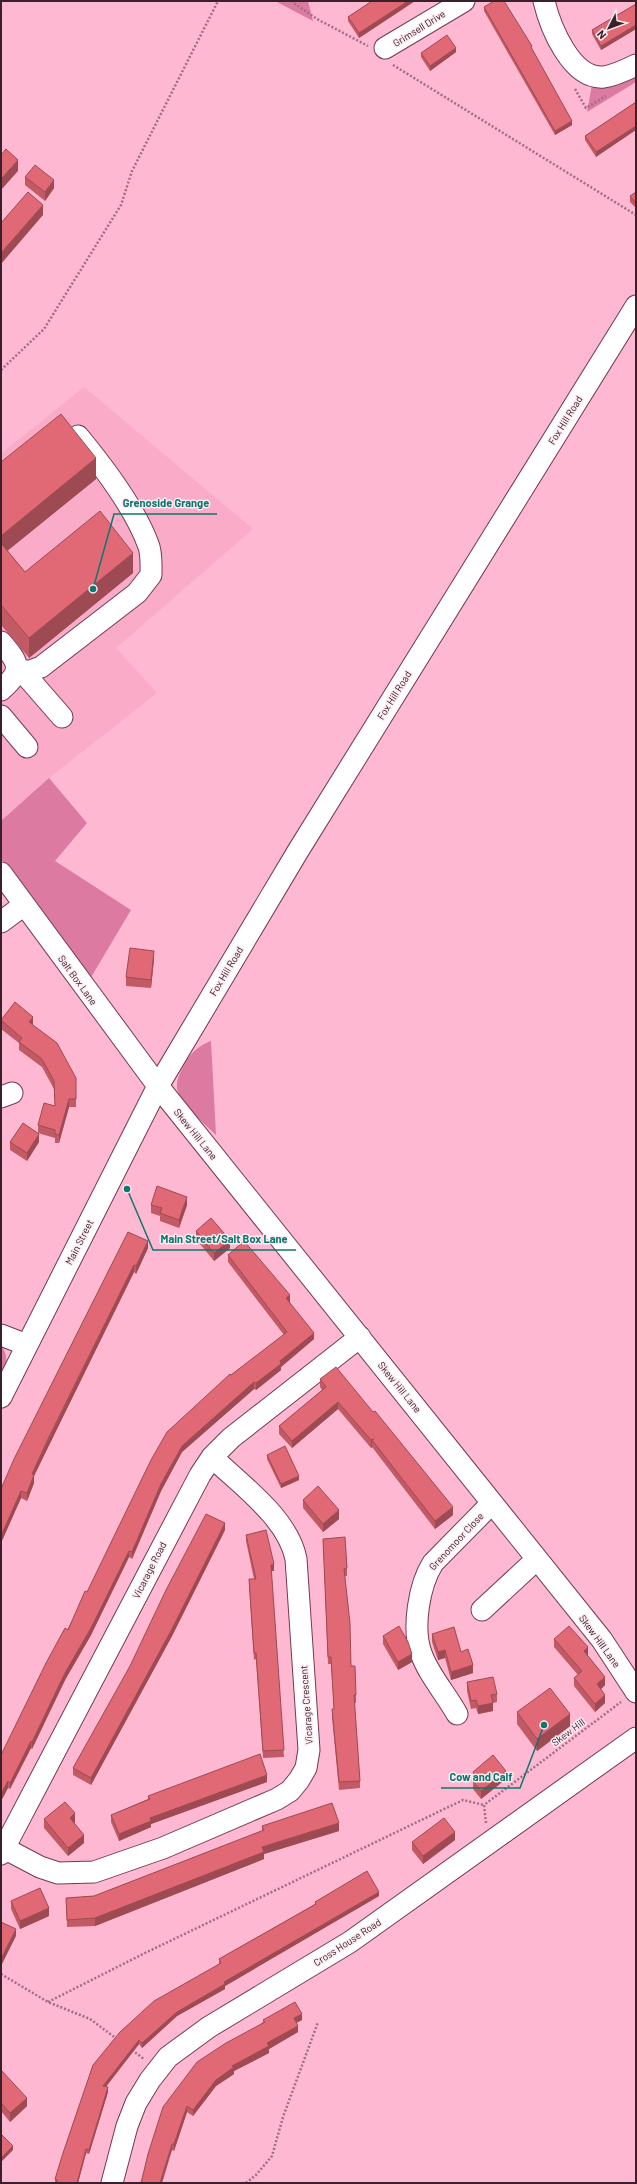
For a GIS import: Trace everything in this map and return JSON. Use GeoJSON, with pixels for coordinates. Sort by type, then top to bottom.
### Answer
{"type":"FeatureCollection","features":[{"type":"Feature","properties":{"kind":"street"},"geometry":{"type":"LineString","coordinates":[[544,1],[558,40],[572,60],[586,72],[602,77],[617,74],[636,65]]}},
{"type":"Feature","properties":{"kind":"street","name":"Grimsell Drive"},"geometry":{"type":"LineString","coordinates":[[385,48],[458,10]]}},
{"type":"Feature","properties":{"kind":"street","name":"Fox Hill Road"},"geometry":{"type":"LineString","coordinates":[[158,1086],[306,837],[636,306]]}},
{"type":"Feature","properties":{"kind":"street"},"geometry":{"type":"LineString","coordinates":[[20,671],[30,671],[41,667],[60,653],[137,593],[151,574],[149,545],[140,526],[102,464],[78,436]]}},
{"type":"Feature","properties":{"kind":"street"},"geometry":{"type":"LineString","coordinates":[[1,642],[15,658],[20,671],[62,718]]}},
{"type":"Feature","properties":{"kind":"street"},"geometry":{"type":"LineString","coordinates":[[1,690],[20,671]]}},
{"type":"Feature","properties":{"kind":"street"},"geometry":{"type":"LineString","coordinates":[[1,716],[27,746]]}},
{"type":"Feature","properties":{"kind":"street","name":"Salt Box Lane"},"geometry":{"type":"LineString","coordinates":[[1,873],[158,1086]]}},
{"type":"Feature","properties":{"kind":"street"},"geometry":{"type":"LineString","coordinates":[[1,922],[24,905]]}},
{"type":"Feature","properties":{"kind":"street","name":"Skew Hill Lane"},"geometry":{"type":"LineString","coordinates":[[158,1086],[602,1640],[636,1691]]}},
{"type":"Feature","properties":{"kind":"street","name":"Main Street"},"geometry":{"type":"LineString","coordinates":[[1,1397],[158,1086]]}},
{"type":"Feature","properties":{"kind":"street"},"geometry":{"type":"LineString","coordinates":[[1,1335],[27,1346]]}},
{"type":"Feature","properties":{"kind":"street","name":"Vicarage Road"},"geometry":{"type":"LineString","coordinates":[[3,1851],[170,1529],[200,1475],[212,1457],[231,1438],[360,1337]]}},
{"type":"Feature","properties":{"kind":"street","name":"Vicarage Crescent"},"geometry":{"type":"LineString","coordinates":[[3,1851],[58,1874],[94,1872],[163,1848],[263,1807],[290,1791],[306,1768],[309,1750],[297,1566],[294,1545],[280,1522],[212,1457]]}},
{"type":"Feature","properties":{"kind":"street","name":"Grenomoor Close"},"geometry":{"type":"LineString","coordinates":[[457,1714],[425,1664],[421,1652],[418,1622],[420,1595],[427,1573],[433,1563],[492,1503]]}},
{"type":"Feature","properties":{"kind":"street"},"geometry":{"type":"LineString","coordinates":[[482,1610],[537,1559]]}},
{"type":"Feature","properties":{"kind":"street","name":"Cross House Road"},"geometry":{"type":"LineString","coordinates":[[112,2183],[126,2126],[134,2109],[158,2069],[168,2057],[186,2042],[350,1942],[636,1738]]}},
{"type":"Feature","properties":{"kind":"path"},"geometry":{"type":"LineString","coordinates":[[1,370],[44,329],[121,205],[132,171],[218,1]]}},
{"type":"Feature","properties":{"kind":"path"},"geometry":{"type":"LineString","coordinates":[[291,1],[317,19],[371,48],[385,48],[384,55],[387,61],[636,215]]}},
{"type":"Feature","properties":{"kind":"path","name":"Skew Hill"},"geometry":{"type":"LineString","coordinates":[[484,1805],[636,1691]]}},
{"type":"Feature","properties":{"kind":"path"},"geometry":{"type":"LineString","coordinates":[[48,2002],[152,1949],[463,1800],[484,1805],[488,1844]]}},
{"type":"Feature","properties":{"kind":"path"},"geometry":{"type":"LineString","coordinates":[[1,1974],[48,2002],[90,2019],[121,2042]]}},
{"type":"Feature","properties":{"kind":"path"},"geometry":{"type":"LineString","coordinates":[[246,2183],[256,2175],[272,2156],[283,2117],[318,2022]]}},
{"type":"Feature","properties":{"kind":"path"},"geometry":{"type":"LineString","coordinates":[[127,2046],[158,2069]]}},
{"type":"Feature","properties":{"kind":"shaded area"},"geometry":{"type":"Polygon","coordinates":[[[273,1],[308,1],[313,21],[277,2],[273,1]]]}},
{"type":"Feature","properties":{"kind":"shaded area"},"geometry":{"type":"Polygon","coordinates":[[[636,73],[636,82],[587,112],[592,85],[636,73]]]}},
{"type":"Feature","properties":{"kind":"shaded area"},"geometry":{"type":"Polygon","coordinates":[[[84,387],[253,529],[116,648],[157,693],[49,778],[1,821],[1,454],[84,387]]]}},
{"type":"Feature","properties":{"kind":"shaded area"},"geometry":{"type":"Polygon","coordinates":[[[49,778],[87,823],[55,861],[131,910],[90,979],[1,859],[1,821],[49,778]]]}},
{"type":"Feature","properties":{"kind":"shaded area"},"geometry":{"type":"Polygon","coordinates":[[[211,1041],[216,1135],[186,1105],[179,1094],[177,1087],[179,1077],[188,1058],[202,1045],[211,1041]]]}},
{"type":"Feature","properties":{"kind":"shaded area"},"geometry":{"type":"Polygon","coordinates":[[[1,1345],[5,1353],[6,1360],[5,1367],[1,1375],[1,1345]]]}},
{"type":"Feature","properties":{"kind":"building"},"geometry":{"type":"Polygon","coordinates":[[[372,1],[408,1],[359,33],[348,17],[372,1]]]}},
{"type":"Feature","properties":{"kind":"building"},"geometry":{"type":"Polygon","coordinates":[[[494,1],[504,1],[532,46],[531,47],[572,121],[555,131],[484,7],[494,1]]]}},
{"type":"Feature","properties":{"kind":"building"},"geometry":{"type":"Polygon","coordinates":[[[636,4],[636,25],[601,46],[592,30],[636,4]]]}},
{"type":"Feature","properties":{"kind":"building"},"geometry":{"type":"Polygon","coordinates":[[[447,35],[456,48],[430,66],[421,53],[447,35]]]}},
{"type":"Feature","properties":{"kind":"building"},"geometry":{"type":"Polygon","coordinates":[[[636,102],[636,126],[596,152],[585,136],[636,102]]]}},
{"type":"Feature","properties":{"kind":"building"},"geometry":{"type":"Polygon","coordinates":[[[6,149],[18,160],[1,179],[1,155],[6,149]]]}},
{"type":"Feature","properties":{"kind":"building"},"geometry":{"type":"Polygon","coordinates":[[[35,165],[54,180],[45,192],[25,177],[35,165]]]}},
{"type":"Feature","properties":{"kind":"building"},"geometry":{"type":"Polygon","coordinates":[[[28,192],[43,205],[1,253],[1,223],[28,192]]]}},
{"type":"Feature","properties":{"kind":"building"},"geometry":{"type":"Polygon","coordinates":[[[636,192],[636,203],[630,196],[636,192]]]}},
{"type":"Feature","properties":{"kind":"building"},"geometry":{"type":"Polygon","coordinates":[[[61,414],[96,458],[1,536],[1,462],[61,414]]]}},
{"type":"Feature","properties":{"kind":"building"},"geometry":{"type":"Polygon","coordinates":[[[100,511],[133,553],[29,638],[1,605],[1,543],[25,572],[100,511]]]}},
{"type":"Feature","properties":{"kind":"building"},"geometry":{"type":"Polygon","coordinates":[[[130,948],[154,951],[151,980],[126,977],[130,948]]]}},
{"type":"Feature","properties":{"kind":"building"},"geometry":{"type":"Polygon","coordinates":[[[15,1002],[33,1017],[29,1022],[57,1043],[76,1078],[76,1099],[69,1099],[59,1135],[55,1134],[55,1130],[38,1125],[44,1103],[55,1106],[54,1081],[42,1059],[19,1042],[22,1038],[1,1020],[15,1002]]]}},
{"type":"Feature","properties":{"kind":"building"},"geometry":{"type":"Polygon","coordinates":[[[23,1123],[39,1134],[27,1153],[10,1142],[23,1123]]]}},
{"type":"Feature","properties":{"kind":"building"},"geometry":{"type":"Polygon","coordinates":[[[157,1186],[187,1197],[179,1220],[160,1213],[162,1208],[151,1205],[157,1186]]]}},
{"type":"Feature","properties":{"kind":"building"},"geometry":{"type":"Polygon","coordinates":[[[211,1218],[230,1240],[214,1253],[196,1231],[211,1218]]]}},
{"type":"Feature","properties":{"kind":"building"},"geometry":{"type":"Polygon","coordinates":[[[128,1232],[148,1241],[136,1266],[134,1265],[48,1439],[32,1474],[34,1475],[27,1493],[21,1491],[1,1536],[1,1489],[14,1459],[128,1232]]]}},
{"type":"Feature","properties":{"kind":"building"},"geometry":{"type":"Polygon","coordinates":[[[244,1241],[290,1295],[286,1298],[314,1333],[280,1361],[281,1364],[256,1383],[254,1382],[182,1446],[161,1484],[132,1552],[129,1551],[91,1628],[65,1673],[32,1742],[31,1741],[10,1783],[8,1781],[1,1794],[1,1755],[46,1663],[65,1628],[68,1630],[85,1591],[87,1592],[151,1460],[167,1432],[230,1374],[231,1375],[287,1332],[228,1255],[244,1241]]]}},
{"type":"Feature","properties":{"kind":"building"},"geometry":{"type":"Polygon","coordinates":[[[336,1367],[373,1412],[375,1411],[453,1507],[435,1521],[372,1440],[374,1439],[371,1440],[338,1402],[292,1441],[279,1426],[326,1387],[320,1379],[336,1367]]]}},
{"type":"Feature","properties":{"kind":"building"},"geometry":{"type":"Polygon","coordinates":[[[285,1446],[299,1476],[281,1484],[267,1455],[285,1446]]]}},
{"type":"Feature","properties":{"kind":"building"},"geometry":{"type":"Polygon","coordinates":[[[318,1486],[339,1510],[323,1524],[303,1500],[318,1486]]]}},
{"type":"Feature","properties":{"kind":"building"},"geometry":{"type":"Polygon","coordinates":[[[206,1514],[225,1523],[172,1629],[91,1778],[73,1768],[130,1666],[166,1590],[206,1514]]]}},
{"type":"Feature","properties":{"kind":"building"},"geometry":{"type":"Polygon","coordinates":[[[266,1530],[274,1564],[271,1565],[284,1750],[263,1751],[249,1579],[256,1579],[246,1535],[266,1530]]]}},
{"type":"Feature","properties":{"kind":"building"},"geometry":{"type":"Polygon","coordinates":[[[345,1537],[347,1568],[344,1569],[350,1623],[351,1666],[355,1666],[356,1695],[354,1695],[360,1781],[339,1782],[332,1709],[334,1709],[331,1657],[328,1657],[323,1539],[345,1537]]]}},
{"type":"Feature","properties":{"kind":"building"},"geometry":{"type":"Polygon","coordinates":[[[399,1626],[408,1642],[412,1654],[398,1662],[383,1636],[399,1626]]]}},
{"type":"Feature","properties":{"kind":"building"},"geometry":{"type":"Polygon","coordinates":[[[569,1626],[588,1647],[584,1651],[605,1677],[597,1684],[605,1695],[595,1704],[574,1678],[582,1671],[554,1639],[569,1626]]]}},
{"type":"Feature","properties":{"kind":"building"},"geometry":{"type":"Polygon","coordinates":[[[454,1627],[461,1652],[468,1649],[473,1665],[451,1672],[445,1650],[438,1652],[432,1634],[454,1627]]]}},
{"type":"Feature","properties":{"kind":"building"},"geometry":{"type":"Polygon","coordinates":[[[493,1677],[497,1694],[491,1695],[493,1703],[478,1706],[476,1700],[471,1701],[467,1682],[493,1677]]]}},
{"type":"Feature","properties":{"kind":"building"},"geometry":{"type":"Polygon","coordinates":[[[550,1688],[570,1714],[537,1739],[517,1712],[550,1688]]]}},
{"type":"Feature","properties":{"kind":"building"},"geometry":{"type":"Polygon","coordinates":[[[260,1754],[267,1775],[150,1818],[151,1821],[119,1834],[111,1815],[150,1799],[148,1796],[260,1754]]]}},
{"type":"Feature","properties":{"kind":"building"},"geometry":{"type":"Polygon","coordinates":[[[493,1755],[506,1771],[481,1791],[473,1781],[477,1778],[473,1772],[493,1755]]]}},
{"type":"Feature","properties":{"kind":"building"},"geometry":{"type":"Polygon","coordinates":[[[65,1802],[75,1813],[70,1818],[84,1835],[68,1848],[44,1819],[65,1802]]]}},
{"type":"Feature","properties":{"kind":"building"},"geometry":{"type":"Polygon","coordinates":[[[332,1803],[339,1823],[262,1847],[264,1852],[95,1918],[67,1920],[66,1898],[94,1896],[264,1830],[262,1826],[332,1803]]]}},
{"type":"Feature","properties":{"kind":"building"},"geometry":{"type":"Polygon","coordinates":[[[444,1818],[455,1832],[423,1856],[412,1842],[444,1818]]]}},
{"type":"Feature","properties":{"kind":"building"},"geometry":{"type":"Polygon","coordinates":[[[367,1871],[379,1892],[224,1982],[225,1984],[177,2012],[142,2043],[139,2040],[103,2086],[108,2087],[89,2150],[86,2149],[77,2183],[57,2183],[57,2180],[55,2179],[93,2065],[120,2032],[154,2001],[221,1963],[219,1959],[316,1904],[315,1902],[367,1871]]]}},
{"type":"Feature","properties":{"kind":"building"},"geometry":{"type":"Polygon","coordinates":[[[40,1888],[49,1908],[20,1921],[11,1901],[40,1888]]]}},
{"type":"Feature","properties":{"kind":"building"},"geometry":{"type":"Polygon","coordinates":[[[1,1922],[16,1929],[1,1959],[1,1922]]]}},
{"type":"Feature","properties":{"kind":"building"},"geometry":{"type":"Polygon","coordinates":[[[295,2002],[302,2014],[294,2018],[298,2026],[267,2043],[269,2046],[232,2066],[234,2067],[216,2080],[193,2110],[187,2106],[174,2144],[172,2144],[160,2183],[141,2183],[148,2154],[163,2107],[197,2062],[226,2043],[265,2022],[263,2020],[295,2002]]]}},
{"type":"Feature","properties":{"kind":"building"},"geometry":{"type":"Polygon","coordinates":[[[1,2070],[27,2098],[10,2113],[1,2103],[1,2070]]]}},
{"type":"Feature","properties":{"kind":"building"},"geometry":{"type":"Polygon","coordinates":[[[1,2134],[13,2146],[1,2158],[1,2134]]]}},
{"type":"Feature","properties":{"kind":"place","name":"Grenoside Grange"},"geometry":{"type":"Point","coordinates":[93,589]}},
{"type":"Feature","properties":{"kind":"place","name":"Main Street/Salt Box Lane"},"geometry":{"type":"Point","coordinates":[127,1189]}},
{"type":"Feature","properties":{"kind":"place","name":"Cow and Calf"},"geometry":{"type":"Point","coordinates":[544,1725]}}]}
